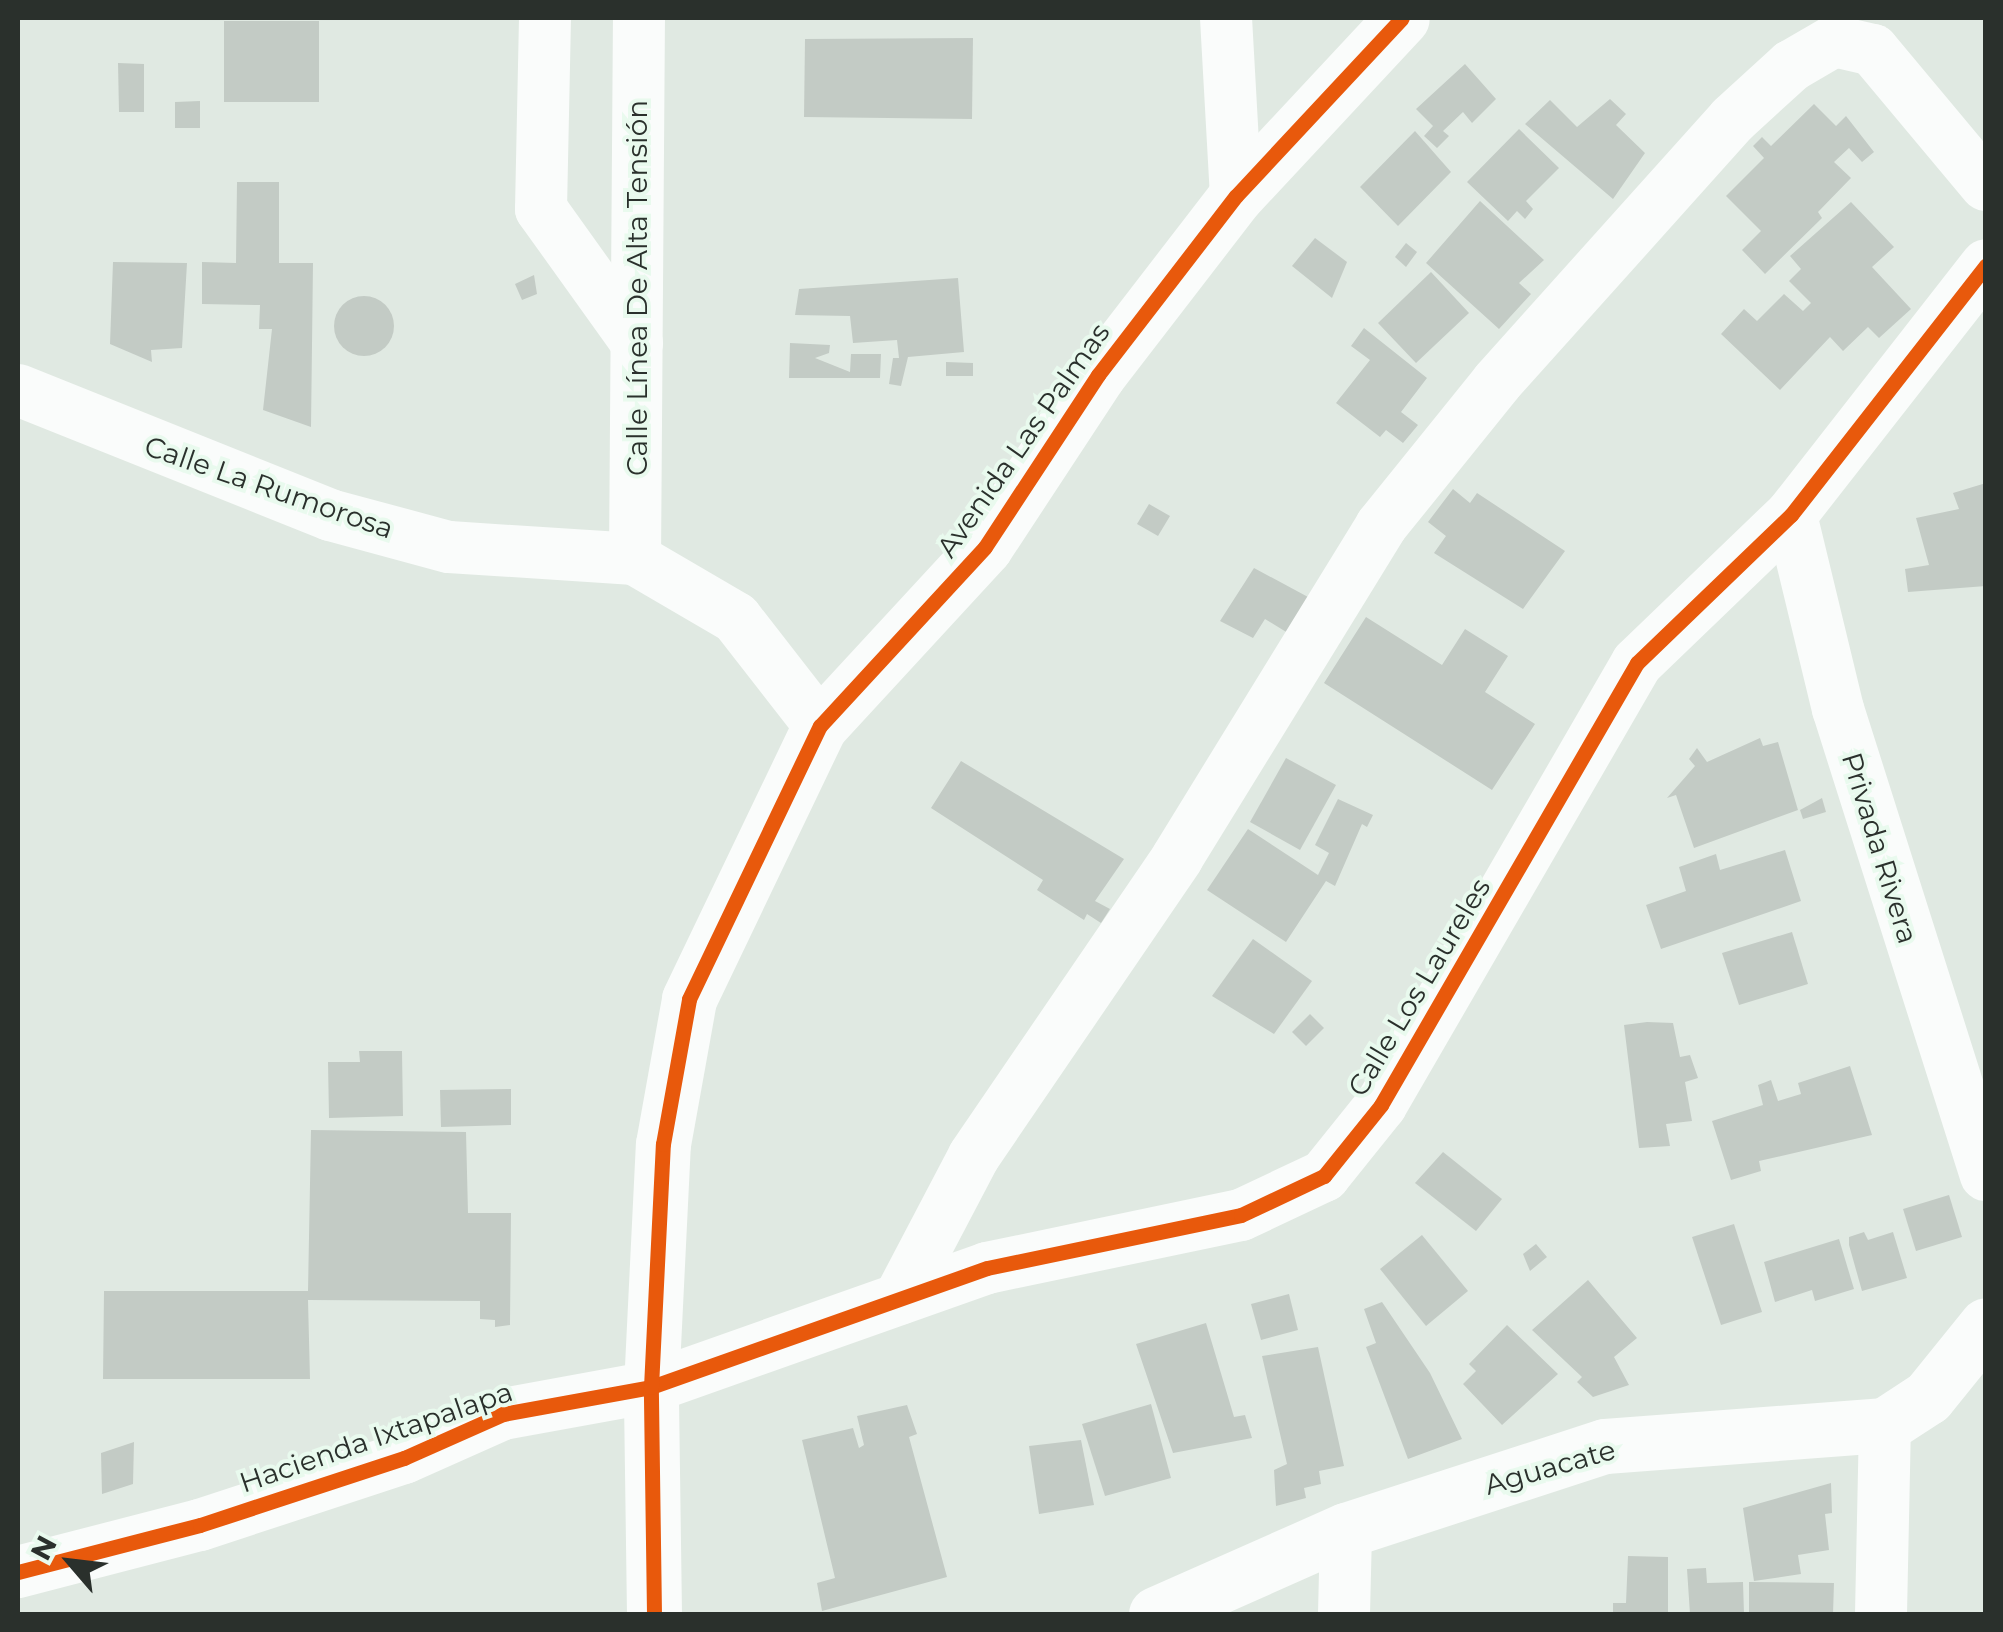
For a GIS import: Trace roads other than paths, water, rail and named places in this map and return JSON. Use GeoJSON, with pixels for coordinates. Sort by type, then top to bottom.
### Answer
{"type":"FeatureCollection","features":[{"type":"Feature","properties":{"kind":"street"},"geometry":{"type":"LineString","coordinates":[[545,18],[541,209],[637,343]]}},
{"type":"Feature","properties":{"kind":"street","name":"Calle Línea De Alta Tensión"},"geometry":{"type":"LineString","coordinates":[[635,559],[639,18]]}},
{"type":"Feature","properties":{"kind":"street"},"geometry":{"type":"LineString","coordinates":[[1226,18],[1236,196]]}},
{"type":"Feature","properties":{"kind":"street","name":"Avenida Las Palmas"},"geometry":{"type":"LineString","coordinates":[[650,1387],[664,1144],[689,999],[820,726],[984,547],[1098,374],[1236,196],[1402,18]]}},
{"type":"Feature","properties":{"kind":"street"},"geometry":{"type":"LineString","coordinates":[[899,1299],[974,1156],[1177,858],[1381,526],[1497,382],[1733,118],[1792,66],[1834,41],[1873,50],[1986,185]]}},
{"type":"Feature","properties":{"kind":"street","name":"Calle Los Laureles"},"geometry":{"type":"LineString","coordinates":[[650,1387],[986,1268],[1241,1215],[1324,1176],[1381,1105],[1637,664],[1791,515],[1986,265]]}},
{"type":"Feature","properties":{"kind":"street","name":"Calle La Rumorosa"},"geometry":{"type":"LineString","coordinates":[[18,390],[330,515],[449,547],[635,559],[736,618],[820,726]]}},
{"type":"Feature","properties":{"kind":"street","name":"Privada Rivera"},"geometry":{"type":"LineString","coordinates":[[1791,515],[1838,709],[1986,1176]]}},
{"type":"Feature","properties":{"kind":"street","name":"Aguacate"},"geometry":{"type":"LineString","coordinates":[[1156,1614],[1346,1530],[1605,1446],[1884,1425],[1928,1396],[1986,1325]]}},
{"type":"Feature","properties":{"kind":"street"},"geometry":{"type":"LineString","coordinates":[[650,1387],[654,1614]]}},
{"type":"Feature","properties":{"kind":"street","name":"Hacienda Ixtapalapa"},"geometry":{"type":"LineString","coordinates":[[18,1572],[200,1526],[404,1458],[503,1414],[650,1387]]}},
{"type":"Feature","properties":{"kind":"street"},"geometry":{"type":"LineString","coordinates":[[1881,1614],[1884,1425]]}},
{"type":"Feature","properties":{"kind":"street"},"geometry":{"type":"LineString","coordinates":[[1344,1614],[1346,1530]]}}]}
